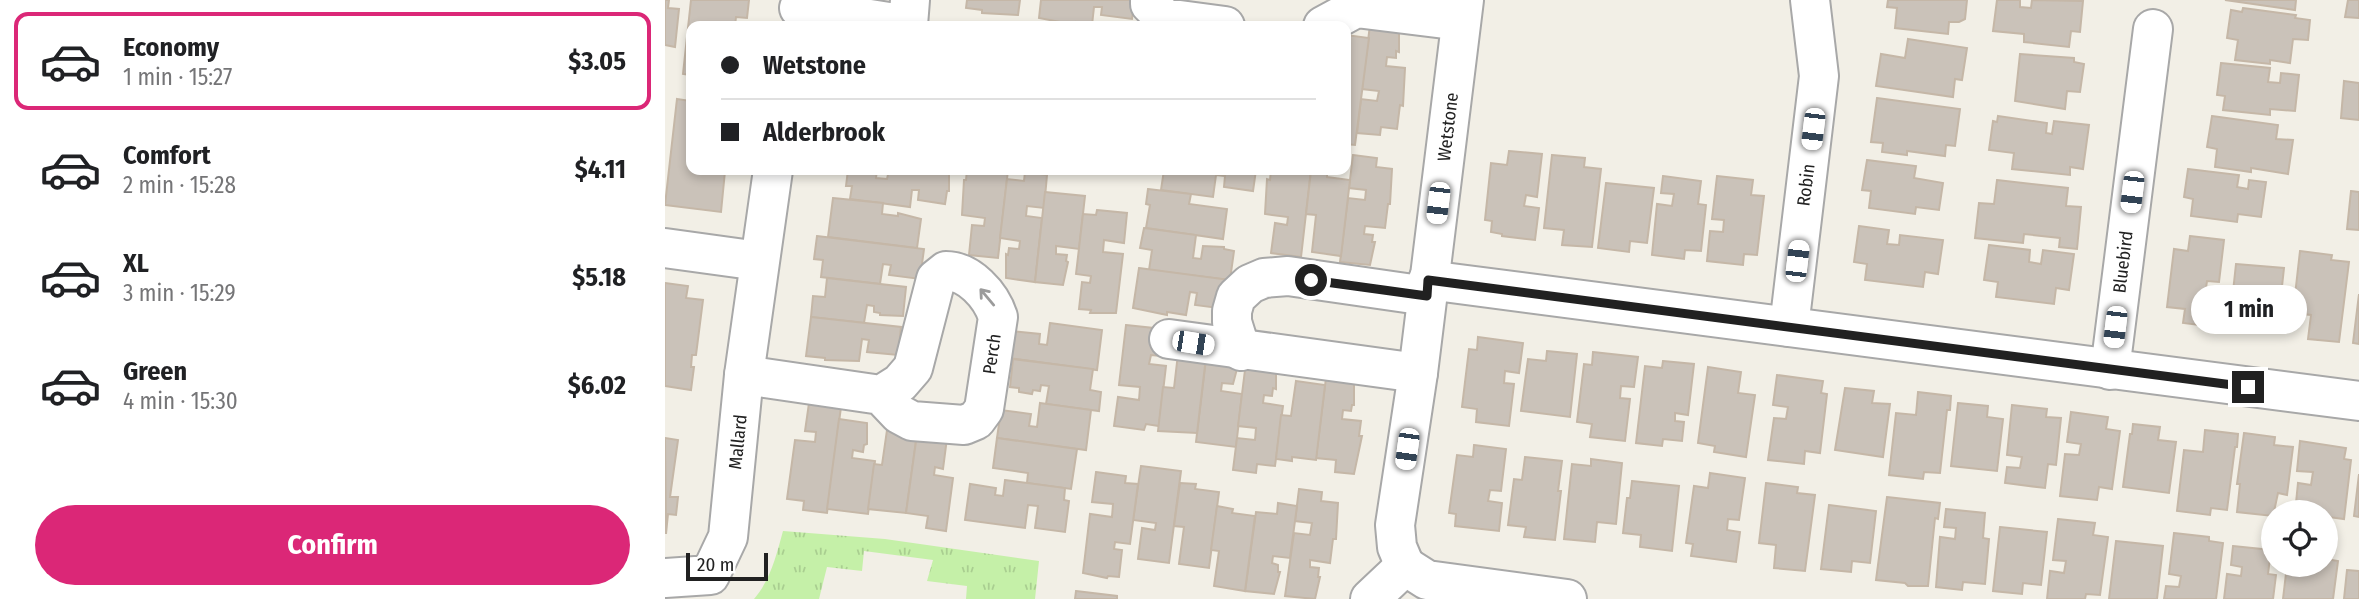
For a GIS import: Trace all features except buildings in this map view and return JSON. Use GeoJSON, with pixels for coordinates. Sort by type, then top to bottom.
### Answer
{"type":"FeatureCollection","features":[{"type":"Feature","properties":{"kind":"street"},"geometry":{"type":"LineString","coordinates":[[908,21],[910,0]]}},
{"type":"Feature","properties":{"kind":"street"},"geometry":{"type":"LineString","coordinates":[[1150,0],[1150,5],[1164,19],[1181,21]]}},
{"type":"Feature","properties":{"kind":"street","name":"Robin"},"geometry":{"type":"LineString","coordinates":[[1789,327],[1819,76],[1810,0]]}},
{"type":"Feature","properties":{"kind":"street"},"geometry":{"type":"LineString","coordinates":[[1330,21],[1353,4],[1463,11]]}},
{"type":"Feature","properties":{"kind":"street"},"geometry":{"type":"LineString","coordinates":[[798,11],[877,21]]}},
{"type":"Feature","properties":{"kind":"street","name":"Wetstone"},"geometry":{"type":"LineString","coordinates":[[1405,566],[1397,547],[1395,525],[1418,373],[1463,11]]}},
{"type":"Feature","properties":{"kind":"street","name":"Bluebird"},"geometry":{"type":"LineString","coordinates":[[2110,370],[2153,29]]}},
{"type":"Feature","properties":{"kind":"street","name":"Mallard"},"geometry":{"type":"LineString","coordinates":[[665,578],[710,575],[728,537],[744,375],[772,175]]}},
{"type":"Feature","properties":{"kind":"street"},"geometry":{"type":"LineString","coordinates":[[665,248],[759,261]]}},
{"type":"Feature","properties":{"kind":"street","name":"Perch"},"geometry":{"type":"LineString","coordinates":[[946,271],[957,271],[985,292],[994,303],[998,317],[984,409],[976,420],[964,425],[912,421],[899,414],[881,395],[900,383],[912,368],[936,279],[946,271]]}},
{"type":"Feature","properties":{"kind":"street"},"geometry":{"type":"LineString","coordinates":[[1241,351],[1232,322],[1236,297],[1250,284],[1264,278],[1288,276],[1427,288],[1789,327],[2359,401]]}},
{"type":"Feature","properties":{"kind":"street"},"geometry":{"type":"LineString","coordinates":[[1170,339],[1241,351],[1418,373]]}},
{"type":"Feature","properties":{"kind":"street"},"geometry":{"type":"LineString","coordinates":[[744,375],[881,395]]}},
{"type":"Feature","properties":{"kind":"street"},"geometry":{"type":"LineString","coordinates":[[1370,599],[1405,566],[1427,579],[1446,583],[1567,599]]}},
{"type":"Feature","properties":{"kind":"green space"},"geometry":{"type":"Polygon","coordinates":[[[783,531],[885,539],[1039,561],[1035,599],[966,599],[967,586],[927,581],[933,560],[864,551],[862,571],[827,567],[819,599],[754,599],[769,575],[783,531]]]}},
{"type":"Feature","properties":{"kind":"route"},"geometry":{"type":"LineString","coordinates":[[1311,280],[1427,296],[1428,280],[2248,387]]}}]}
